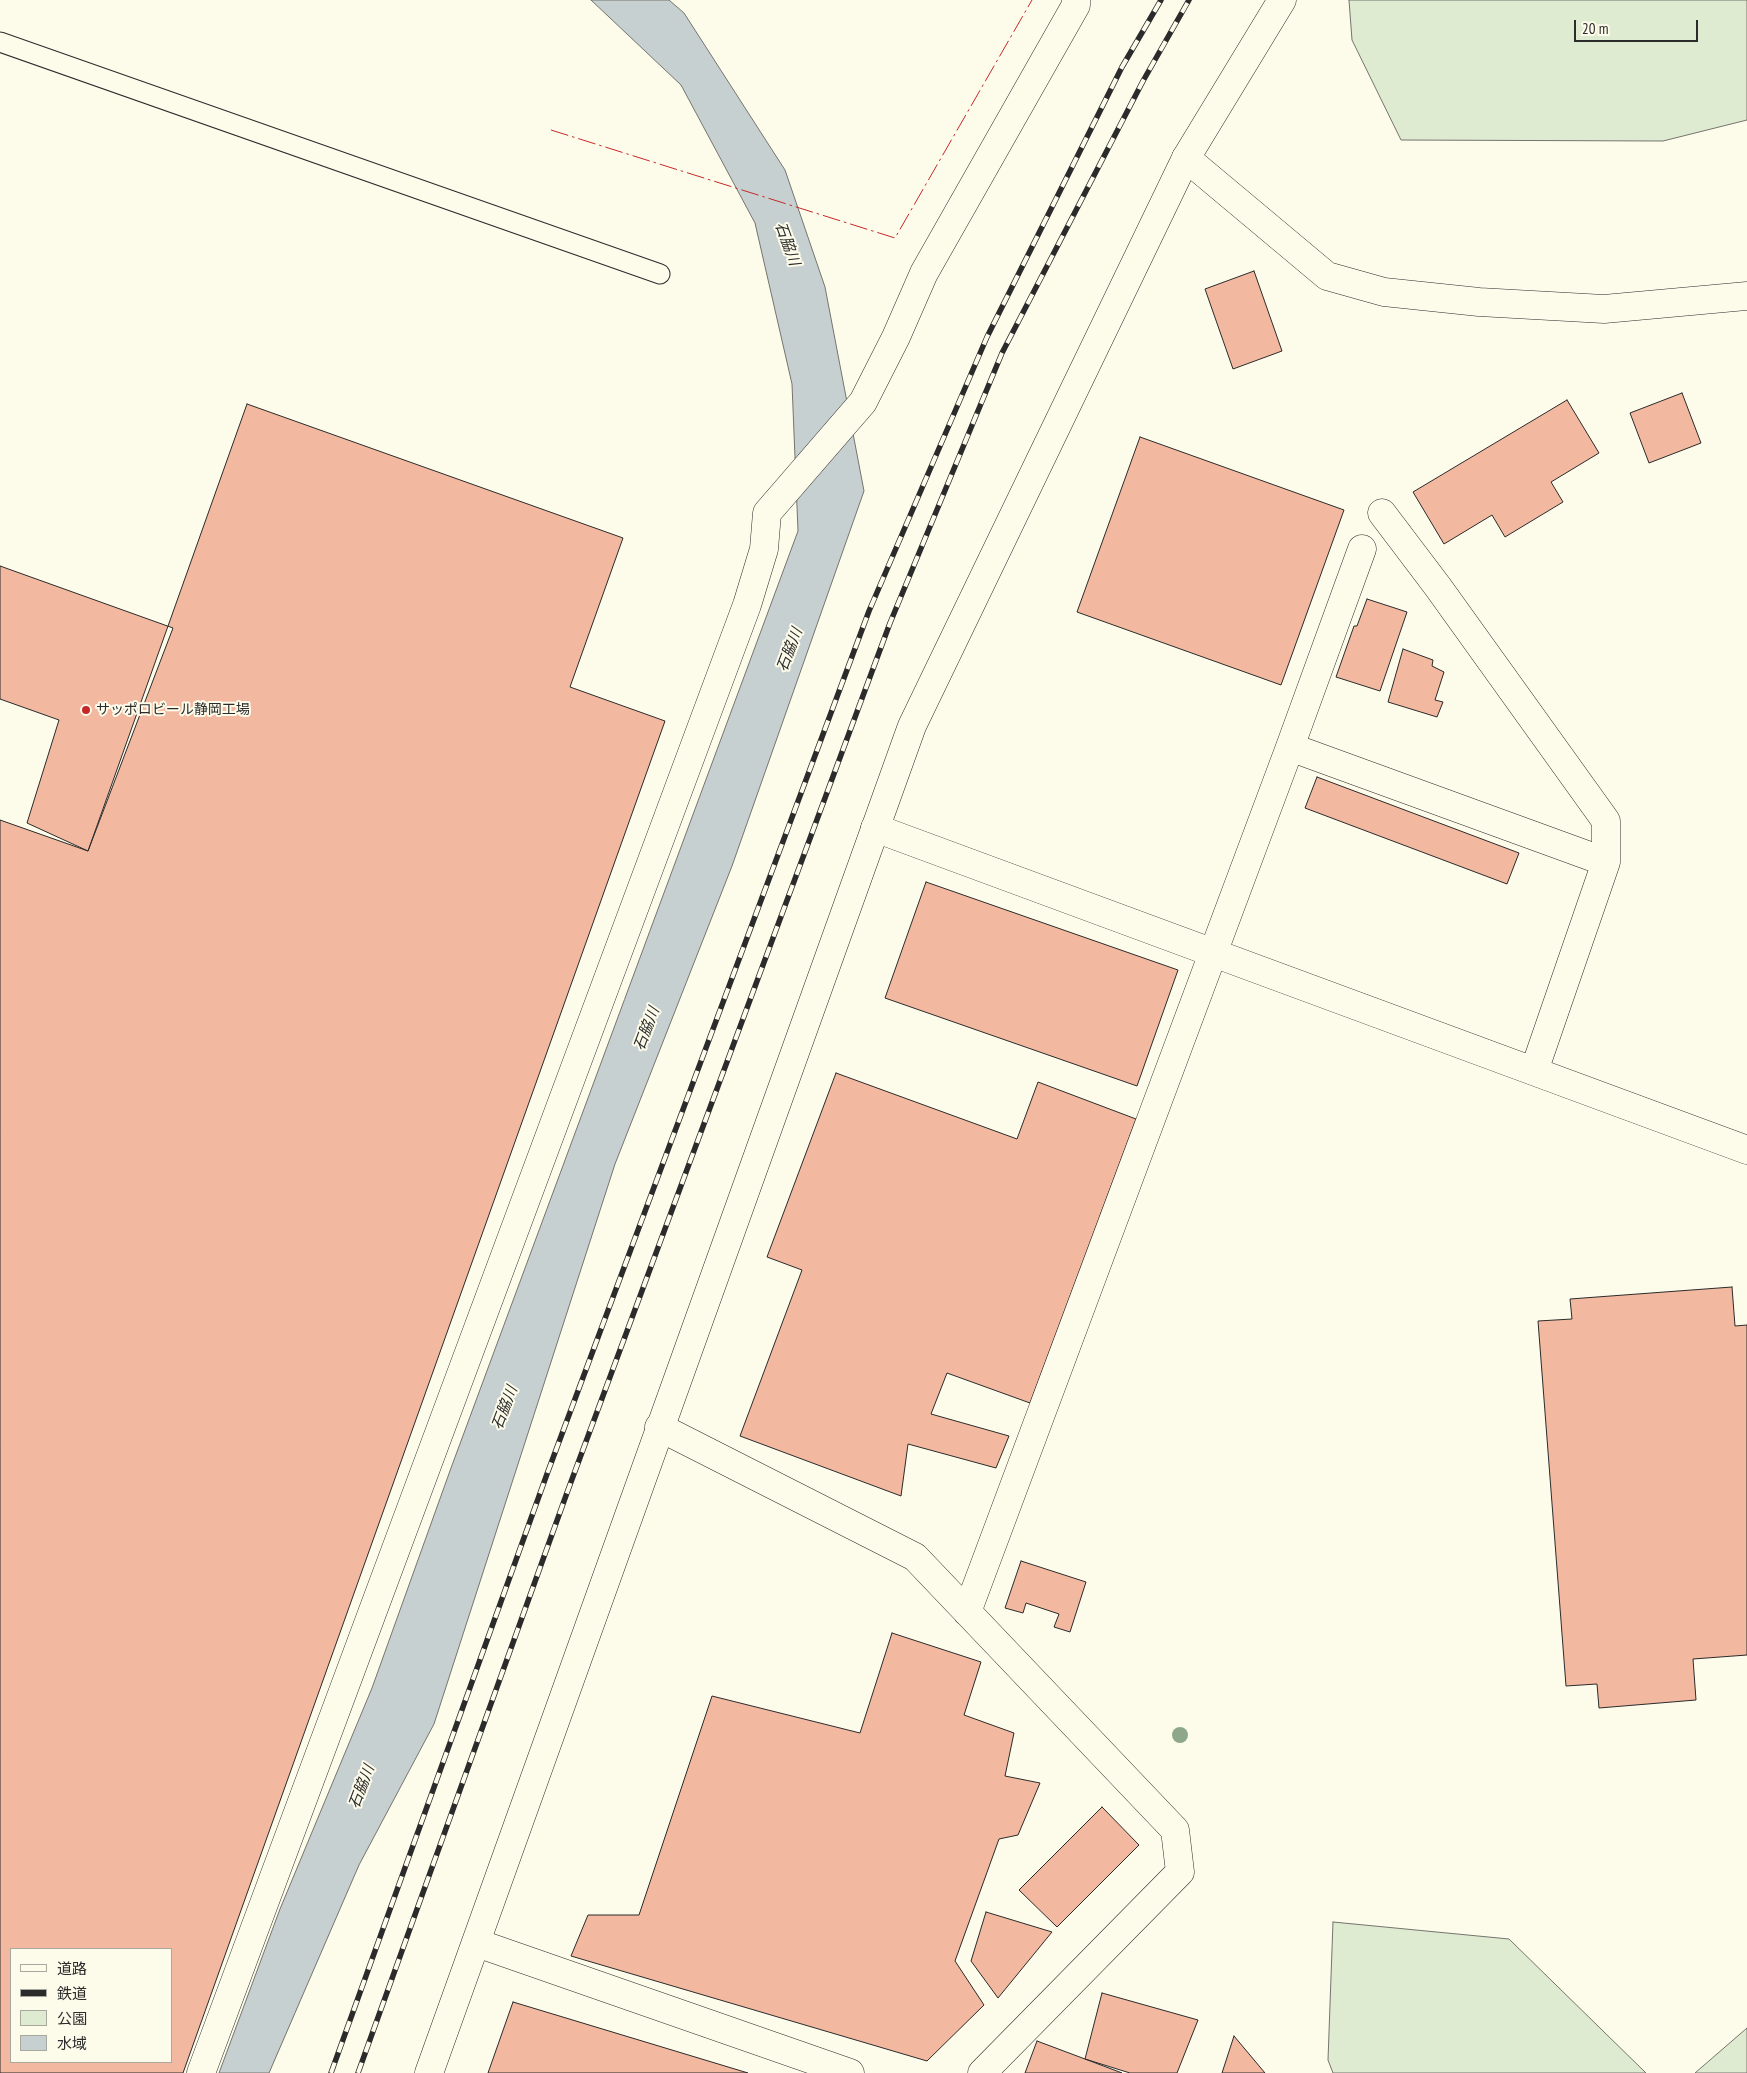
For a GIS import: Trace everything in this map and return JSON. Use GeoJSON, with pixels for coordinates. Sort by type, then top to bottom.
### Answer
{"type":"FeatureCollection","features":[{"type":"Feature","properties":{"kind":"street"},"geometry":{"type":"LineString","coordinates":[[201,2073],[747,605],[764,549],[767,513],[863,402],[896,337],[924,273],[1076,5],[1076,0]]}},
{"type":"Feature","properties":{"kind":"street"},"geometry":{"type":"LineString","coordinates":[[429,2073],[477,1943],[659,1427],[912,726],[1186,158],[1282,0]]}},
{"type":"Feature","properties":{"kind":"street"},"geometry":{"type":"LineString","coordinates":[[1186,158],[1327,276],[1384,292],[1479,302],[1604,309],[1747,296]]}},
{"type":"Feature","properties":{"kind":"street"},"geometry":{"type":"LineString","coordinates":[[1382,513],[1438,587],[1606,821],[1606,862],[1534,1071]]}},
{"type":"Feature","properties":{"kind":"street"},"geometry":{"type":"LineString","coordinates":[[967,1612],[1362,549]]}},
{"type":"Feature","properties":{"kind":"street"},"geometry":{"type":"LineString","coordinates":[[1290,747],[1606,862]]}},
{"type":"Feature","properties":{"kind":"street"},"geometry":{"type":"LineString","coordinates":[[875,828],[1747,1150]]}},
{"type":"Feature","properties":{"kind":"street"},"geometry":{"type":"LineString","coordinates":[[659,1427],[915,1557],[1174,1830],[1180,1872],[982,2073]]}},
{"type":"Feature","properties":{"kind":"street"},"geometry":{"type":"LineString","coordinates":[[477,1943],[850,2073]]}},
{"type":"Feature","properties":{"kind":"lane"},"geometry":{"type":"LineString","coordinates":[[0,42],[660,274]]}},
{"type":"Feature","properties":{"kind":"green space"},"geometry":{"type":"Polygon","coordinates":[[[1349,0],[1747,0],[1747,120],[1663,141],[1401,140],[1352,40],[1349,0]]]}},
{"type":"Feature","properties":{"kind":"green space"},"geometry":{"type":"Polygon","coordinates":[[[1333,1922],[1509,1939],[1646,2073],[1333,2073],[1328,2060],[1333,1922]]]}},
{"type":"Feature","properties":{"kind":"green space"},"geometry":{"type":"Polygon","coordinates":[[[1747,2028],[1747,2073],[1695,2073],[1747,2028]]]}},
{"type":"Feature","properties":{"kind":"water","name":"石脇川"},"geometry":{"type":"Polygon","coordinates":[[[591,0],[669,0],[684,13],[785,170],[825,287],[864,491],[732,866],[615,1164],[434,1724],[359,1865],[269,2073],[219,2073],[280,1909],[372,1688],[451,1468],[798,531],[792,384],[755,223],[681,85],[591,0]]]}},
{"type":"Feature","properties":{"kind":"building"},"geometry":{"type":"Polygon","coordinates":[[[1254,271],[1282,351],[1233,369],[1205,289],[1254,271]]]}},
{"type":"Feature","properties":{"kind":"building"},"geometry":{"type":"Polygon","coordinates":[[[1682,393],[1701,443],[1649,463],[1630,413],[1682,393]]]}},
{"type":"Feature","properties":{"kind":"building"},"geometry":{"type":"Polygon","coordinates":[[[1567,400],[1599,453],[1551,482],[1563,502],[1505,537],[1492,515],[1444,544],[1413,492],[1567,400]]]}},
{"type":"Feature","properties":{"kind":"building"},"geometry":{"type":"Polygon","coordinates":[[[247,404],[623,538],[570,687],[665,721],[183,2073],[0,2073],[0,820],[88,851],[247,404]]]}},
{"type":"Feature","properties":{"kind":"building"},"geometry":{"type":"Polygon","coordinates":[[[1140,437],[1344,510],[1281,685],[1077,612],[1140,437]]]}},
{"type":"Feature","properties":{"kind":"building","name":"サッポロビール静岡工場"},"geometry":{"type":"Polygon","coordinates":[[[0,566],[173,628],[88,851],[27,823],[59,720],[0,699],[0,566]]]}},
{"type":"Feature","properties":{"kind":"building"},"geometry":{"type":"Polygon","coordinates":[[[1367,599],[1407,612],[1380,691],[1336,677],[1354,626],[1357,626],[1367,599]]]}},
{"type":"Feature","properties":{"kind":"building"},"geometry":{"type":"Polygon","coordinates":[[[1403,649],[1433,660],[1432,666],[1444,672],[1435,700],[1443,702],[1437,717],[1388,702],[1403,649]]]}},
{"type":"Feature","properties":{"kind":"building"},"geometry":{"type":"Polygon","coordinates":[[[1317,777],[1519,853],[1507,884],[1305,808],[1317,777]]]}},
{"type":"Feature","properties":{"kind":"building"},"geometry":{"type":"Polygon","coordinates":[[[926,882],[1178,970],[1137,1086],[885,998],[926,882]]]}},
{"type":"Feature","properties":{"kind":"building"},"geometry":{"type":"Polygon","coordinates":[[[836,1073],[1017,1139],[1038,1082],[1136,1119],[1030,1403],[947,1373],[931,1414],[1009,1436],[996,1468],[908,1444],[901,1496],[740,1436],[802,1270],[767,1257],[836,1073]]]}},
{"type":"Feature","properties":{"kind":"building"},"geometry":{"type":"Polygon","coordinates":[[[1732,1287],[1735,1326],[1747,1325],[1747,1655],[1693,1659],[1696,1700],[1599,1708],[1597,1684],[1566,1686],[1538,1321],[1572,1319],[1570,1299],[1732,1287]]]}},
{"type":"Feature","properties":{"kind":"building"},"geometry":{"type":"Polygon","coordinates":[[[1021,1561],[1086,1582],[1070,1632],[1054,1627],[1059,1614],[1026,1603],[1023,1613],[1005,1608],[1021,1561]]]}},
{"type":"Feature","properties":{"kind":"building"},"geometry":{"type":"Polygon","coordinates":[[[892,1633],[981,1662],[964,1715],[1014,1733],[1005,1776],[1040,1783],[1018,1835],[999,1839],[955,1961],[984,2005],[927,2061],[571,1956],[588,1915],[639,1915],[712,1696],[860,1733],[892,1633]]]}},
{"type":"Feature","properties":{"kind":"building"},"geometry":{"type":"Polygon","coordinates":[[[1102,1807],[1139,1845],[1057,1927],[1019,1890],[1102,1807]]]}},
{"type":"Feature","properties":{"kind":"building"},"geometry":{"type":"Polygon","coordinates":[[[986,1912],[1052,1932],[998,1998],[971,1961],[986,1912]]]}},
{"type":"Feature","properties":{"kind":"building"},"geometry":{"type":"Polygon","coordinates":[[[1102,1993],[1198,2020],[1177,2073],[1130,2073],[1085,2059],[1102,1993]]]}},
{"type":"Feature","properties":{"kind":"building"},"geometry":{"type":"Polygon","coordinates":[[[513,2002],[748,2073],[488,2073],[513,2002]]]}},
{"type":"Feature","properties":{"kind":"building"},"geometry":{"type":"Polygon","coordinates":[[[1234,2036],[1265,2073],[1222,2073],[1234,2036]]]}},
{"type":"Feature","properties":{"kind":"building"},"geometry":{"type":"Polygon","coordinates":[[[1037,2041],[1085,2059],[1122,2073],[1025,2073],[1037,2041]]]}},
{"type":"Feature","properties":{"kind":"railway"},"geometry":{"type":"LineString","coordinates":[[331,2073],[547,1474],[869,611],[987,337],[1122,67],[1161,0]]}},
{"type":"Feature","properties":{"kind":"railway"},"geometry":{"type":"LineString","coordinates":[[358,2073],[568,1490],[890,623],[1002,353],[1143,81],[1189,0]]}},
{"type":"Feature","properties":{"kind":"power"},"geometry":{"type":"LineString","coordinates":[[551,130],[895,238],[1032,0]]}},
{"type":"Feature","properties":{"kind":"place","name":"サッポロビール静岡工場"},"geometry":{"type":"Point","coordinates":[86,710]}}]}
